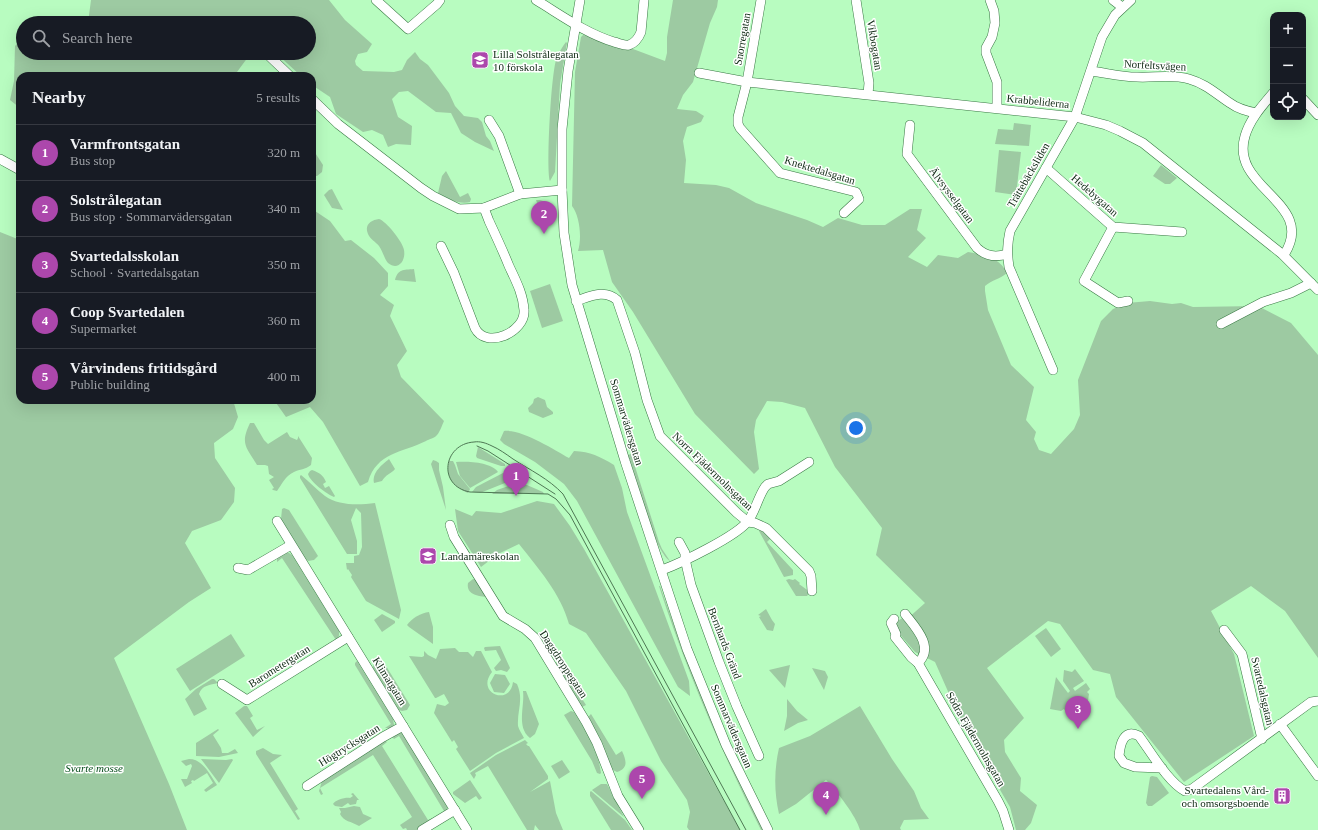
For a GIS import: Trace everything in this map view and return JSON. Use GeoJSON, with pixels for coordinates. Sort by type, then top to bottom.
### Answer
{"type":"FeatureCollection","features":[{"type":"Feature","properties":{"kind":"street"},"geometry":{"type":"LineString","coordinates":[[376,0],[408,29],[440,0]]}},
{"type":"Feature","properties":{"kind":"street"},"geometry":{"type":"LineString","coordinates":[[536,0],[576,25],[608,40],[625,45],[629,45],[639,36],[641,32],[644,0]]}},
{"type":"Feature","properties":{"kind":"street","name":"Sommarvädersgatan"},"geometry":{"type":"LineString","coordinates":[[580,0],[564,95],[562,129],[564,233],[572,285],[625,461],[687,649],[718,726],[748,792],[768,830]]}},
{"type":"Feature","properties":{"kind":"street","name":"Snorregatan"},"geometry":{"type":"LineString","coordinates":[[747,82],[761,0]]}},
{"type":"Feature","properties":{"kind":"street","name":"Vikbogatan"},"geometry":{"type":"LineString","coordinates":[[856,0],[869,83],[868,94]]}},
{"type":"Feature","properties":{"kind":"street"},"geometry":{"type":"LineString","coordinates":[[990,0],[994,10],[995,23],[992,37],[986,48],[986,53],[997,82],[997,108]]}},
{"type":"Feature","properties":{"kind":"street"},"geometry":{"type":"LineString","coordinates":[[1113,0],[1122,7]]}},
{"type":"Feature","properties":{"kind":"street","name":"Trättebäcksliden"},"geometry":{"type":"LineString","coordinates":[[1053,370],[1006,254],[1010,230],[1075,117],[1092,71],[1102,37],[1115,15],[1131,0]]}},
{"type":"Feature","properties":{"kind":"street"},"geometry":{"type":"LineString","coordinates":[[273,60],[286,72]]}},
{"type":"Feature","properties":{"kind":"street","name":"Norfeltsvägen"},"geometry":{"type":"LineString","coordinates":[[1092,71],[1126,77],[1174,76],[1186,78],[1205,85],[1230,104],[1240,109],[1256,113]]}},
{"type":"Feature","properties":{"kind":"street","name":"Krabbeliderna"},"geometry":{"type":"LineString","coordinates":[[699,73],[747,82],[997,108],[1093,120],[1110,126],[1143,143],[1284,255],[1318,290]]}},
{"type":"Feature","properties":{"kind":"street","name":"Knektedalsgatan"},"geometry":{"type":"LineString","coordinates":[[747,82],[738,117],[738,124],[745,134],[780,173],[856,192],[859,199],[844,213]]}},
{"type":"Feature","properties":{"kind":"street"},"geometry":{"type":"LineString","coordinates":[[1270,97],[1256,113],[1245,135],[1243,144],[1245,159],[1254,178],[1280,204],[1289,218],[1292,240],[1284,255]]}},
{"type":"Feature","properties":{"kind":"street"},"geometry":{"type":"LineString","coordinates":[[1306,102],[1318,115]]}},
{"type":"Feature","properties":{"kind":"street"},"geometry":{"type":"LineString","coordinates":[[316,103],[338,124],[433,196],[459,209],[484,208],[520,194],[562,190]]}},
{"type":"Feature","properties":{"kind":"street"},"geometry":{"type":"LineString","coordinates":[[489,120],[498,136],[520,194]]}},
{"type":"Feature","properties":{"kind":"street","name":"Älvsysselgatan"},"geometry":{"type":"LineString","coordinates":[[910,125],[907,154],[977,248],[989,255],[996,256],[1006,254]]}},
{"type":"Feature","properties":{"kind":"street"},"geometry":{"type":"LineString","coordinates":[[0,159],[16,168]]}},
{"type":"Feature","properties":{"kind":"street","name":"Hedebygatan"},"geometry":{"type":"LineString","coordinates":[[1046,168],[1113,227],[1182,232]]}},
{"type":"Feature","properties":{"kind":"street"},"geometry":{"type":"LineString","coordinates":[[441,246],[454,273],[475,328],[479,334],[487,338],[497,338],[510,332],[516,327],[521,322],[524,312],[522,296],[484,208]]}},
{"type":"Feature","properties":{"kind":"street"},"geometry":{"type":"LineString","coordinates":[[1113,227],[1084,281],[1118,303],[1128,301]]}},
{"type":"Feature","properties":{"kind":"street"},"geometry":{"type":"LineString","coordinates":[[1220,324],[1263,302],[1291,293],[1311,283]]}},
{"type":"Feature","properties":{"kind":"street","name":"Norra Fjädermolnsgatan"},"geometry":{"type":"LineString","coordinates":[[576,301],[603,293],[610,295],[617,300],[635,353],[645,392],[659,434],[665,442],[730,506],[748,522],[755,523],[766,528],[809,571],[811,576],[812,591]]}},
{"type":"Feature","properties":{"kind":"street"},"geometry":{"type":"LineString","coordinates":[[662,570],[741,528],[748,522],[764,487],[768,484],[779,481],[809,462]]}},
{"type":"Feature","properties":{"kind":"street","name":"Klimatgatan"},"geometry":{"type":"LineString","coordinates":[[277,521],[468,830]]}},
{"type":"Feature","properties":{"kind":"street","name":"Daggdroppegatan"},"geometry":{"type":"LineString","coordinates":[[450,525],[454,537],[503,616],[525,629],[535,638],[586,722],[597,743],[618,796],[639,830]]}},
{"type":"Feature","properties":{"kind":"street"},"geometry":{"type":"LineString","coordinates":[[679,542],[685,553],[685,559]]}},
{"type":"Feature","properties":{"kind":"street"},"geometry":{"type":"LineString","coordinates":[[238,568],[248,570],[291,545]]}},
{"type":"Feature","properties":{"kind":"street","name":"Bernhards Gränd"},"geometry":{"type":"LineString","coordinates":[[685,559],[691,585],[737,707],[759,756]]}},
{"type":"Feature","properties":{"kind":"street"},"geometry":{"type":"LineString","coordinates":[[905,614],[925,643],[924,655],[918,663]]}},
{"type":"Feature","properties":{"kind":"street","name":"Södra Fjädermolnsgatan"},"geometry":{"type":"LineString","coordinates":[[894,619],[891,623],[896,634],[895,637],[911,657],[918,663],[998,801],[1009,830]]}},
{"type":"Feature","properties":{"kind":"street","name":"Svartedalsgatan"},"geometry":{"type":"LineString","coordinates":[[1224,630],[1242,654],[1262,739]]}},
{"type":"Feature","properties":{"kind":"street","name":"Barometergatan"},"geometry":{"type":"LineString","coordinates":[[222,684],[247,700],[348,637]]}},
{"type":"Feature","properties":{"kind":"street","name":"Svartedalsgatan"},"geometry":{"type":"LineString","coordinates":[[1162,768],[1135,766],[1124,763],[1119,756],[1119,747],[1124,737],[1128,734],[1139,736],[1162,768],[1179,788],[1185,791],[1192,789],[1311,702],[1318,701]]}},
{"type":"Feature","properties":{"kind":"street","name":"Svartedalsgatan"},"geometry":{"type":"LineString","coordinates":[[1280,724],[1318,776]]}},
{"type":"Feature","properties":{"kind":"street","name":"Högtrycksgatan"},"geometry":{"type":"LineString","coordinates":[[307,786],[383,737],[403,726]]}},
{"type":"Feature","properties":{"kind":"street"},"geometry":{"type":"LineString","coordinates":[[422,830],[455,810]]}},
{"type":"Feature","properties":{"kind":"green space"},"geometry":{"type":"Polygon","coordinates":[[[91,0],[329,0],[345,20],[372,44],[367,52],[358,54],[355,61],[356,65],[363,71],[394,72],[402,70],[407,60],[415,52],[420,59],[428,65],[449,93],[455,106],[464,116],[478,118],[482,122],[486,136],[494,151],[461,133],[451,113],[436,112],[408,91],[399,92],[392,99],[398,117],[412,126],[411,145],[396,144],[388,147],[383,135],[372,130],[363,132],[336,114],[330,97],[316,88],[316,72],[297,72],[284,60],[316,60],[316,16],[89,16],[91,0]]]}},
{"type":"Feature","properties":{"kind":"green space"},"geometry":{"type":"Polygon","coordinates":[[[673,0],[718,0],[693,82],[683,95],[677,109],[696,111],[704,116],[701,122],[687,127],[683,141],[686,160],[684,183],[716,185],[729,188],[756,203],[823,227],[838,218],[862,225],[885,225],[910,209],[922,209],[917,230],[926,238],[908,257],[927,267],[938,255],[958,258],[968,252],[979,254],[1000,263],[1007,273],[985,286],[988,310],[1011,365],[1034,387],[1026,420],[1036,432],[1034,439],[1039,450],[1051,454],[1074,429],[1080,415],[1078,380],[1101,321],[1113,309],[1127,303],[1150,301],[1172,304],[1181,303],[1193,307],[1258,306],[1291,323],[1318,355],[1318,658],[1285,611],[1251,586],[1211,611],[1234,654],[1254,736],[1184,782],[1116,697],[1110,674],[1093,670],[1060,624],[1048,621],[987,668],[1024,718],[1004,740],[1005,752],[1021,778],[1020,791],[1037,805],[1031,823],[1025,830],[1016,830],[1010,807],[949,702],[950,696],[935,662],[915,652],[896,630],[896,622],[904,617],[906,620],[925,603],[876,555],[882,528],[835,467],[805,408],[782,402],[767,401],[756,420],[754,432],[759,469],[754,474],[695,414],[633,312],[612,282],[603,250],[578,251],[580,228],[575,210],[572,206],[575,72],[581,37],[583,35],[588,36],[633,49],[665,61],[673,0]]]}},
{"type":"Feature","properties":{"kind":"green space"},"geometry":{"type":"Polygon","coordinates":[[[566,42],[560,84],[555,172],[550,181],[549,140],[553,80],[557,57],[566,42]]]}},
{"type":"Feature","properties":{"kind":"green space"},"geometry":{"type":"Polygon","coordinates":[[[16,45],[16,60],[246,60],[237,72],[16,72],[16,105],[10,100],[14,81],[16,45]]]}},
{"type":"Feature","properties":{"kind":"green space"},"geometry":{"type":"Polygon","coordinates":[[[1014,123],[1031,125],[1029,146],[995,144],[998,129],[1013,130],[1014,123]]]}},
{"type":"Feature","properties":{"kind":"green space"},"geometry":{"type":"Polygon","coordinates":[[[999,150],[1021,152],[1016,195],[995,192],[999,150]]]}},
{"type":"Feature","properties":{"kind":"green space"},"geometry":{"type":"Polygon","coordinates":[[[316,154],[323,165],[322,172],[317,176],[316,154]]]}},
{"type":"Feature","properties":{"kind":"green space"},"geometry":{"type":"Polygon","coordinates":[[[1161,165],[1177,178],[1170,184],[1165,184],[1153,176],[1161,165]]]}},
{"type":"Feature","properties":{"kind":"green space"},"geometry":{"type":"Polygon","coordinates":[[[446,171],[460,197],[468,193],[471,199],[470,202],[458,202],[438,193],[442,176],[446,171]]]}},
{"type":"Feature","properties":{"kind":"green space"},"geometry":{"type":"Polygon","coordinates":[[[332,189],[343,210],[332,208],[324,195],[332,189]]]}},
{"type":"Feature","properties":{"kind":"green space"},"geometry":{"type":"Polygon","coordinates":[[[536,200],[546,202],[550,222],[544,223],[536,200]]]}},
{"type":"Feature","properties":{"kind":"green space"},"geometry":{"type":"Polygon","coordinates":[[[316,212],[330,221],[345,241],[351,240],[374,258],[388,273],[388,286],[380,295],[394,305],[390,316],[407,351],[397,365],[401,377],[444,421],[436,436],[417,445],[399,451],[384,459],[372,472],[368,482],[360,486],[323,422],[310,407],[286,417],[277,404],[316,404],[316,212]]]}},
{"type":"Feature","properties":{"kind":"green space"},"geometry":{"type":"Polygon","coordinates":[[[379,219],[390,228],[403,246],[404,258],[398,265],[395,266],[388,263],[379,246],[368,234],[367,228],[369,224],[373,220],[379,219]]]}},
{"type":"Feature","properties":{"kind":"green space","name":"Svarte mosse"},"geometry":{"type":"Polygon","coordinates":[[[0,232],[16,238],[16,404],[234,404],[238,417],[233,429],[214,443],[215,458],[235,488],[234,502],[221,520],[192,531],[185,543],[211,588],[189,602],[114,658],[169,784],[187,830],[0,830],[0,232]]]}},
{"type":"Feature","properties":{"kind":"green space"},"geometry":{"type":"Polygon","coordinates":[[[414,269],[416,282],[395,280],[399,272],[414,269]]]}},
{"type":"Feature","properties":{"kind":"green space"},"geometry":{"type":"Polygon","coordinates":[[[550,284],[563,321],[542,328],[530,291],[550,284]]]}},
{"type":"Feature","properties":{"kind":"green space"},"geometry":{"type":"Polygon","coordinates":[[[538,397],[545,400],[547,407],[553,412],[553,414],[543,418],[529,412],[528,408],[533,403],[534,399],[538,397]]]}},
{"type":"Feature","properties":{"kind":"green space"},"geometry":{"type":"Polygon","coordinates":[[[250,423],[254,423],[268,444],[287,432],[290,437],[297,440],[298,436],[312,458],[311,465],[291,474],[284,480],[277,491],[273,490],[272,489],[274,488],[269,480],[274,477],[269,474],[268,466],[257,465],[247,449],[245,436],[250,423]]]}},
{"type":"Feature","properties":{"kind":"green space"},"geometry":{"type":"Polygon","coordinates":[[[504,431],[511,431],[528,436],[569,458],[574,451],[585,452],[614,465],[622,488],[627,512],[689,681],[690,696],[678,687],[577,501],[564,484],[535,462],[504,444],[500,440],[504,431]]]}},
{"type":"Feature","properties":{"kind":"green space"},"geometry":{"type":"Polygon","coordinates":[[[478,447],[505,464],[505,466],[477,458],[478,447]]]}},
{"type":"Feature","properties":{"kind":"green space"},"geometry":{"type":"Polygon","coordinates":[[[631,454],[659,542],[670,561],[664,554],[651,529],[628,455],[631,454]]]}},
{"type":"Feature","properties":{"kind":"green space"},"geometry":{"type":"Polygon","coordinates":[[[389,459],[395,469],[382,481],[374,483],[376,472],[389,459]]]}},
{"type":"Feature","properties":{"kind":"green space"},"geometry":{"type":"Polygon","coordinates":[[[433,460],[439,463],[446,510],[431,464],[433,460]]]}},
{"type":"Feature","properties":{"kind":"green space"},"geometry":{"type":"Polygon","coordinates":[[[449,461],[453,461],[458,474],[470,489],[468,493],[459,488],[452,481],[448,472],[449,461]]]}},
{"type":"Feature","properties":{"kind":"green space"},"geometry":{"type":"Polygon","coordinates":[[[456,462],[485,464],[498,472],[470,488],[460,476],[456,462]]]}},
{"type":"Feature","properties":{"kind":"green space"},"geometry":{"type":"Polygon","coordinates":[[[312,470],[322,476],[326,482],[323,484],[325,488],[329,486],[335,496],[334,497],[323,491],[312,481],[308,474],[312,470]]]}},
{"type":"Feature","properties":{"kind":"green space"},"geometry":{"type":"Polygon","coordinates":[[[503,473],[509,476],[511,479],[510,481],[480,493],[472,492],[476,487],[503,473]]]}},
{"type":"Feature","properties":{"kind":"green space"},"geometry":{"type":"Polygon","coordinates":[[[301,475],[325,496],[336,502],[356,504],[375,503],[401,610],[399,619],[366,601],[351,577],[352,575],[348,569],[347,570],[346,563],[354,563],[354,556],[359,555],[362,547],[361,513],[356,508],[351,520],[357,541],[357,554],[347,554],[300,478],[301,475]]]}},
{"type":"Feature","properties":{"kind":"green space"},"geometry":{"type":"Polygon","coordinates":[[[520,482],[543,492],[544,494],[492,494],[497,490],[520,482]]]}},
{"type":"Feature","properties":{"kind":"green space"},"geometry":{"type":"Polygon","coordinates":[[[537,501],[554,504],[570,526],[740,830],[689,830],[687,827],[690,812],[687,800],[661,761],[626,691],[586,633],[569,624],[555,592],[534,562],[519,544],[498,554],[481,567],[458,531],[455,509],[472,516],[476,511],[501,513],[537,501]]]}},
{"type":"Feature","properties":{"kind":"green space"},"geometry":{"type":"Polygon","coordinates":[[[284,508],[289,510],[318,556],[314,560],[308,561],[305,558],[281,519],[282,509],[284,508]]]}},
{"type":"Feature","properties":{"kind":"green space"},"geometry":{"type":"Polygon","coordinates":[[[761,529],[771,538],[767,542],[793,570],[793,575],[784,577],[759,531],[761,529]]]}},
{"type":"Feature","properties":{"kind":"green space"},"geometry":{"type":"Polygon","coordinates":[[[285,553],[292,555],[339,631],[339,636],[336,640],[282,558],[277,562],[277,558],[285,553]]]}},
{"type":"Feature","properties":{"kind":"green space"},"geometry":{"type":"Polygon","coordinates":[[[473,579],[477,580],[486,597],[470,592],[468,583],[473,579]]]}},
{"type":"Feature","properties":{"kind":"green space"},"geometry":{"type":"Polygon","coordinates":[[[795,579],[810,592],[807,596],[796,596],[786,580],[795,579]]]}},
{"type":"Feature","properties":{"kind":"green space"},"geometry":{"type":"Polygon","coordinates":[[[659,586],[707,710],[763,830],[761,830],[746,800],[705,710],[669,617],[659,586]]]}},
{"type":"Feature","properties":{"kind":"green space"},"geometry":{"type":"Polygon","coordinates":[[[766,609],[775,624],[773,631],[767,630],[759,617],[761,616],[758,615],[766,609]]]}},
{"type":"Feature","properties":{"kind":"green space"},"geometry":{"type":"Polygon","coordinates":[[[429,612],[433,627],[433,644],[407,625],[417,616],[429,612]]]}},
{"type":"Feature","properties":{"kind":"green space"},"geometry":{"type":"Polygon","coordinates":[[[382,614],[395,621],[395,623],[382,632],[374,620],[382,614]]]}},
{"type":"Feature","properties":{"kind":"green space"},"geometry":{"type":"Polygon","coordinates":[[[1046,628],[1061,649],[1051,657],[1035,636],[1046,628]]]}},
{"type":"Feature","properties":{"kind":"green space"},"geometry":{"type":"Polygon","coordinates":[[[231,634],[245,656],[190,691],[176,669],[231,634]]]}},
{"type":"Feature","properties":{"kind":"green space"},"geometry":{"type":"Polygon","coordinates":[[[500,646],[510,668],[507,672],[501,670],[496,671],[494,668],[501,660],[496,650],[485,651],[484,648],[500,646]]]}},
{"type":"Feature","properties":{"kind":"green space"},"geometry":{"type":"Polygon","coordinates":[[[455,648],[459,652],[468,652],[473,657],[476,651],[481,651],[492,672],[488,679],[490,691],[495,694],[506,694],[511,690],[513,682],[517,684],[520,695],[518,726],[524,738],[496,753],[470,771],[456,749],[458,747],[454,740],[452,742],[434,713],[437,704],[445,706],[449,703],[444,694],[435,698],[409,656],[422,657],[424,656],[424,651],[436,659],[440,649],[455,648]]]}},
{"type":"Feature","properties":{"kind":"green space"},"geometry":{"type":"Polygon","coordinates":[[[357,661],[393,719],[394,725],[390,728],[385,728],[391,724],[355,665],[357,661]]]}},
{"type":"Feature","properties":{"kind":"green space"},"geometry":{"type":"Polygon","coordinates":[[[558,661],[586,705],[581,706],[555,664],[558,661]]]}},
{"type":"Feature","properties":{"kind":"green space"},"geometry":{"type":"Polygon","coordinates":[[[377,663],[386,666],[410,705],[407,710],[399,710],[373,668],[373,666],[377,663]]]}},
{"type":"Feature","properties":{"kind":"green space"},"geometry":{"type":"Polygon","coordinates":[[[790,665],[785,688],[769,670],[790,665]]]}},
{"type":"Feature","properties":{"kind":"green space"},"geometry":{"type":"Polygon","coordinates":[[[812,668],[825,671],[828,677],[824,690],[812,668]]]}},
{"type":"Feature","properties":{"kind":"green space"},"geometry":{"type":"Polygon","coordinates":[[[1075,669],[1084,681],[1073,688],[1075,691],[1086,683],[1090,689],[1087,692],[1089,694],[1088,701],[1086,702],[1088,705],[1087,709],[1080,714],[1075,711],[1072,713],[1066,712],[1064,709],[1061,711],[1050,709],[1056,677],[1068,693],[1070,691],[1063,681],[1064,670],[1072,672],[1075,669]]]}},
{"type":"Feature","properties":{"kind":"green space"},"geometry":{"type":"Polygon","coordinates":[[[495,674],[505,675],[510,684],[504,693],[494,692],[490,683],[495,674]]]}},
{"type":"Feature","properties":{"kind":"green space"},"geometry":{"type":"Polygon","coordinates":[[[212,679],[218,683],[204,687],[199,694],[207,709],[194,716],[185,699],[196,689],[212,679]]]}},
{"type":"Feature","properties":{"kind":"green space"},"geometry":{"type":"Polygon","coordinates":[[[523,691],[526,691],[539,724],[535,734],[530,738],[523,728],[522,722],[523,691]]]}},
{"type":"Feature","properties":{"kind":"green space"},"geometry":{"type":"Polygon","coordinates":[[[787,699],[797,711],[808,720],[798,723],[784,731],[787,716],[787,699]]]}},
{"type":"Feature","properties":{"kind":"green space"},"geometry":{"type":"Polygon","coordinates":[[[244,706],[247,706],[253,716],[250,718],[257,730],[265,726],[253,737],[235,713],[244,706]]]}},
{"type":"Feature","properties":{"kind":"green space"},"geometry":{"type":"Polygon","coordinates":[[[860,706],[892,759],[914,791],[921,808],[929,819],[904,820],[900,828],[901,830],[860,830],[851,811],[826,780],[796,804],[779,814],[775,781],[779,748],[810,736],[860,706]]]}},
{"type":"Feature","properties":{"kind":"green space"},"geometry":{"type":"Polygon","coordinates":[[[571,711],[574,712],[591,741],[600,765],[600,774],[597,773],[592,761],[564,715],[571,711]]]}},
{"type":"Feature","properties":{"kind":"green space"},"geometry":{"type":"Polygon","coordinates":[[[591,714],[616,755],[622,751],[626,763],[621,770],[617,772],[611,769],[600,738],[588,717],[591,714]]]}},
{"type":"Feature","properties":{"kind":"green space"},"geometry":{"type":"Polygon","coordinates":[[[218,729],[219,730],[213,735],[221,748],[222,753],[228,753],[235,749],[238,753],[219,757],[196,756],[196,743],[218,729]]]}},
{"type":"Feature","properties":{"kind":"green space"},"geometry":{"type":"Polygon","coordinates":[[[396,733],[402,733],[405,737],[447,806],[447,811],[444,811],[399,736],[394,739],[392,737],[396,733]]]}},
{"type":"Feature","properties":{"kind":"green space"},"geometry":{"type":"Polygon","coordinates":[[[385,740],[387,742],[382,746],[428,820],[433,818],[433,820],[417,830],[407,830],[406,828],[403,829],[400,825],[412,817],[373,755],[320,788],[323,794],[321,795],[319,791],[323,778],[385,740]]]}},
{"type":"Feature","properties":{"kind":"green space"},"geometry":{"type":"Polygon","coordinates":[[[525,740],[528,743],[526,744],[529,746],[548,776],[548,779],[530,792],[550,781],[556,813],[563,830],[539,830],[535,825],[534,830],[527,830],[488,766],[475,773],[476,775],[474,779],[470,773],[496,755],[525,740]]]}},
{"type":"Feature","properties":{"kind":"green space"},"geometry":{"type":"Polygon","coordinates":[[[263,748],[273,754],[282,755],[270,763],[298,809],[295,811],[300,819],[298,820],[256,754],[256,751],[263,748]]]}},
{"type":"Feature","properties":{"kind":"green space"},"geometry":{"type":"Polygon","coordinates":[[[189,759],[202,765],[209,772],[217,785],[206,792],[204,790],[213,783],[207,773],[194,781],[191,781],[192,783],[185,787],[181,779],[187,779],[192,766],[191,764],[186,766],[181,761],[189,759]]]}},
{"type":"Feature","properties":{"kind":"green space"},"geometry":{"type":"Polygon","coordinates":[[[201,759],[232,759],[233,760],[219,783],[201,759]]]}},
{"type":"Feature","properties":{"kind":"green space"},"geometry":{"type":"Polygon","coordinates":[[[562,760],[570,772],[559,779],[551,766],[562,760]]]}},
{"type":"Feature","properties":{"kind":"green space"},"geometry":{"type":"Polygon","coordinates":[[[1150,777],[1157,777],[1169,793],[1152,806],[1148,806],[1146,803],[1150,777]]]}},
{"type":"Feature","properties":{"kind":"green space"},"geometry":{"type":"Polygon","coordinates":[[[470,780],[482,798],[479,800],[476,796],[465,803],[453,794],[453,792],[470,780]]]}},
{"type":"Feature","properties":{"kind":"green space"},"geometry":{"type":"Polygon","coordinates":[[[601,784],[607,784],[624,817],[592,790],[601,784]]]}},
{"type":"Feature","properties":{"kind":"green space"},"geometry":{"type":"Polygon","coordinates":[[[591,791],[625,820],[632,830],[611,830],[590,796],[591,791]]]}},
{"type":"Feature","properties":{"kind":"green space"},"geometry":{"type":"Polygon","coordinates":[[[353,793],[359,800],[357,800],[356,804],[350,805],[348,803],[342,807],[335,806],[333,804],[341,799],[350,798],[353,796],[351,794],[353,793]]]}},
{"type":"Feature","properties":{"kind":"green space"},"geometry":{"type":"Polygon","coordinates":[[[354,806],[360,807],[363,814],[372,818],[359,826],[344,819],[340,814],[341,812],[339,808],[354,806]]]}},
{"type":"Feature","properties":{"kind":"tram line"},"geometry":{"type":"LineString","coordinates":[[740,830],[570,515],[556,499],[548,494],[470,492],[459,488],[452,482],[448,466],[450,457],[464,444],[481,442],[500,450],[552,484],[563,494],[746,830]]}},
{"type":"Feature","properties":{"kind":"tram line"},"geometry":{"type":"LineString","coordinates":[[477,446],[488,451],[555,494]]}},
{"type":"Feature","properties":{"kind":"place","name":"Lilla Solstrålegatan 10 förskola"},"geometry":{"type":"Point","coordinates":[480,60]}},
{"type":"Feature","properties":{"kind":"place","name":"Solstrålegatan"},"geometry":{"type":"Point","coordinates":[544,234]}},
{"type":"Feature","properties":{"kind":"place","name":"Varmfrontsgatan"},"geometry":{"type":"Point","coordinates":[516,496]}},
{"type":"Feature","properties":{"kind":"place","name":"Landamäreskolan"},"geometry":{"type":"Point","coordinates":[428,556]}},
{"type":"Feature","properties":{"kind":"place","name":"Svartedalsskolan"},"geometry":{"type":"Point","coordinates":[1078,729]}},
{"type":"Feature","properties":{"kind":"place","name":"Svartedalens Vård- och omsorgsboende"},"geometry":{"type":"Point","coordinates":[1282,796]}},
{"type":"Feature","properties":{"kind":"place","name":"Vårvindens fritidsgård"},"geometry":{"type":"Point","coordinates":[642,799]}},
{"type":"Feature","properties":{"kind":"place","name":"Coop Svartedalen"},"geometry":{"type":"Point","coordinates":[826,815]}}]}
